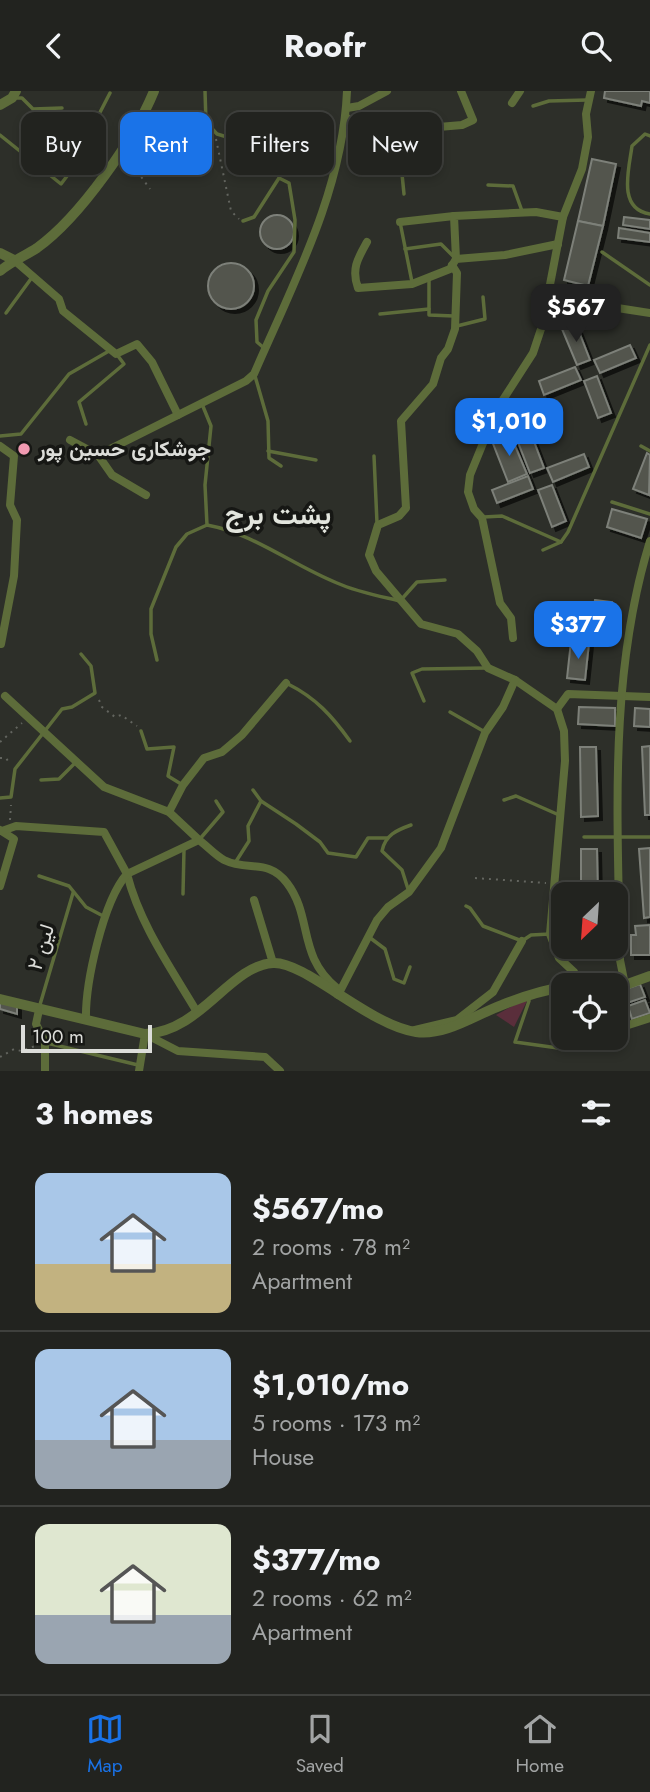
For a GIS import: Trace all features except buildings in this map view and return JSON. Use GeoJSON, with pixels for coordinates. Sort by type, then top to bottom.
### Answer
{"type":"FeatureCollection","features":[{"type":"Feature","properties":{"kind":"street"},"geometry":{"type":"LineString","coordinates":[[142,112],[154,91]]}},
{"type":"Feature","properties":{"kind":"street"},"geometry":{"type":"LineString","coordinates":[[98,454],[254,374],[310,247],[347,118],[347,91]]}},
{"type":"Feature","properties":{"kind":"street"},"geometry":{"type":"LineString","coordinates":[[347,108],[359,106],[387,91]]}},
{"type":"Feature","properties":{"kind":"street"},"geometry":{"type":"LineString","coordinates":[[442,127],[462,125],[473,120],[461,91]]}},
{"type":"Feature","properties":{"kind":"street"},"geometry":{"type":"LineString","coordinates":[[512,103],[520,91]]}},
{"type":"Feature","properties":{"kind":"street"},"geometry":{"type":"LineString","coordinates":[[0,105],[14,94]]}},
{"type":"Feature","properties":{"kind":"street"},"geometry":{"type":"LineString","coordinates":[[513,638],[511,618],[500,603],[482,518],[474,509],[468,492],[470,475],[497,409],[533,353],[549,291],[563,217],[582,169],[588,137],[586,114],[590,95]]}},
{"type":"Feature","properties":{"kind":"street"},"geometry":{"type":"LineString","coordinates":[[8,260],[37,248],[75,211],[120,152]]}},
{"type":"Feature","properties":{"kind":"street"},"geometry":{"type":"LineString","coordinates":[[400,222],[522,213],[563,217]]}},
{"type":"Feature","properties":{"kind":"street"},"geometry":{"type":"LineString","coordinates":[[454,216],[454,262],[457,273],[455,326],[433,384],[401,421],[406,508],[399,516],[378,525],[369,555],[376,571],[421,624],[458,634],[470,643],[488,668],[515,680],[557,709],[564,731],[565,761],[554,882]]}},
{"type":"Feature","properties":{"kind":"street"},"geometry":{"type":"LineString","coordinates":[[368,242],[356,262],[353,275],[358,288],[412,284],[450,269],[454,262]]}},
{"type":"Feature","properties":{"kind":"street"},"geometry":{"type":"LineString","coordinates":[[454,262],[558,244]]}},
{"type":"Feature","properties":{"kind":"street"},"geometry":{"type":"LineString","coordinates":[[8,260],[24,266],[59,299],[63,311],[114,352],[136,344],[152,362],[178,415]]}},
{"type":"Feature","properties":{"kind":"street"},"geometry":{"type":"LineString","coordinates":[[549,291],[611,307],[650,313]]}},
{"type":"Feature","properties":{"kind":"street"},"geometry":{"type":"LineString","coordinates":[[70,440],[98,454],[112,475],[146,495]]}},
{"type":"Feature","properties":{"kind":"street"},"geometry":{"type":"LineString","coordinates":[[0,446],[14,456],[10,505],[18,520],[14,576],[1,644]]}},
{"type":"Feature","properties":{"kind":"street"},"geometry":{"type":"LineString","coordinates":[[618,882],[621,697],[650,541]]}},
{"type":"Feature","properties":{"kind":"street"},"geometry":{"type":"LineString","coordinates":[[338,992],[368,936],[388,907],[409,893],[441,848],[485,733],[515,680]]}},
{"type":"Feature","properties":{"kind":"street"},"geometry":{"type":"LineString","coordinates":[[169,812],[183,785],[204,758],[222,752],[242,735],[286,683]]}},
{"type":"Feature","properties":{"kind":"street"},"geometry":{"type":"LineString","coordinates":[[557,709],[568,694],[650,697]]}},
{"type":"Feature","properties":{"kind":"street"},"geometry":{"type":"LineString","coordinates":[[5,696],[104,787],[169,812],[225,861],[272,868],[289,884],[318,971],[338,992]]}},
{"type":"Feature","properties":{"kind":"street"},"geometry":{"type":"LineString","coordinates":[[0,886],[14,839],[4,830],[16,826],[104,832],[127,874],[134,902],[145,925],[197,1012]]}},
{"type":"Feature","properties":{"kind":"street"},"geometry":{"type":"LineString","coordinates":[[86,1020],[86,992],[115,887],[127,874],[199,840]]}},
{"type":"Feature","properties":{"kind":"street"},"geometry":{"type":"LineString","coordinates":[[254,900],[273,963]]}},
{"type":"Feature","properties":{"kind":"street"},"geometry":{"type":"LineString","coordinates":[[551,922],[550,934],[559,957],[574,973]]}},
{"type":"Feature","properties":{"kind":"street"},"geometry":{"type":"LineString","coordinates":[[409,1031],[457,1020],[493,992],[522,941]]}},
{"type":"Feature","properties":{"kind":"street"},"geometry":{"type":"LineString","coordinates":[[145,1034],[161,1033],[197,1012],[242,974],[258,965],[273,963],[296,969],[394,1028],[421,1033],[444,1029],[551,991]]}},
{"type":"Feature","properties":{"kind":"street"},"geometry":{"type":"LineString","coordinates":[[628,984],[650,977]]}},
{"type":"Feature","properties":{"kind":"street"},"geometry":{"type":"LineString","coordinates":[[0,999],[145,1034],[178,1051],[265,1057],[280,1071]]}},
{"type":"Feature","properties":{"kind":"street"},"geometry":{"type":"LineString","coordinates":[[38,1010],[37,1029],[45,1042],[45,1071]]}},
{"type":"Feature","properties":{"kind":"street"},"geometry":{"type":"LineString","coordinates":[[628,1025],[650,1018]]}},
{"type":"Feature","properties":{"kind":"street"},"geometry":{"type":"LineString","coordinates":[[139,1068],[145,1034]]}},
{"type":"Feature","properties":{"kind":"lane"},"geometry":{"type":"LineString","coordinates":[[205,91],[205,112]]}},
{"type":"Feature","properties":{"kind":"lane"},"geometry":{"type":"LineString","coordinates":[[0,135],[61,184],[92,143],[94,124],[110,93]]}},
{"type":"Feature","properties":{"kind":"lane"},"geometry":{"type":"LineString","coordinates":[[14,94],[33,109],[62,108]]}},
{"type":"Feature","properties":{"kind":"lane"},"geometry":{"type":"LineString","coordinates":[[533,106],[590,95]]}},
{"type":"Feature","properties":{"kind":"lane"},"geometry":{"type":"LineString","coordinates":[[212,129],[226,137]]}},
{"type":"Feature","properties":{"kind":"lane"},"geometry":{"type":"LineString","coordinates":[[650,136],[645,134],[632,146],[627,189],[629,201],[642,213],[650,214]]}},
{"type":"Feature","properties":{"kind":"lane"},"geometry":{"type":"LineString","coordinates":[[402,175],[404,194]]}},
{"type":"Feature","properties":{"kind":"lane"},"geometry":{"type":"LineString","coordinates":[[243,221],[254,217],[279,178],[289,183],[295,220],[294,252],[268,291],[256,320],[257,342],[265,349]]}},
{"type":"Feature","properties":{"kind":"lane"},"geometry":{"type":"LineString","coordinates":[[488,185],[513,186],[522,213]]}},
{"type":"Feature","properties":{"kind":"lane"},"geometry":{"type":"LineString","coordinates":[[400,222],[412,284]]}},
{"type":"Feature","properties":{"kind":"lane"},"geometry":{"type":"LineString","coordinates":[[405,249],[441,244],[454,262]]}},
{"type":"Feature","properties":{"kind":"lane"},"geometry":{"type":"LineString","coordinates":[[602,252],[650,285]]}},
{"type":"Feature","properties":{"kind":"lane"},"geometry":{"type":"LineString","coordinates":[[6,313],[34,275]]}},
{"type":"Feature","properties":{"kind":"lane"},"geometry":{"type":"LineString","coordinates":[[429,278],[429,315],[456,316]]}},
{"type":"Feature","properties":{"kind":"lane"},"geometry":{"type":"LineString","coordinates":[[455,326],[485,319],[483,297]]}},
{"type":"Feature","properties":{"kind":"lane"},"geometry":{"type":"LineString","coordinates":[[380,314],[429,309]]}},
{"type":"Feature","properties":{"kind":"lane"},"geometry":{"type":"LineString","coordinates":[[543,550],[561,542],[569,532],[650,345]]}},
{"type":"Feature","properties":{"kind":"lane"},"geometry":{"type":"LineString","coordinates":[[0,436],[21,434],[69,374],[114,352],[124,364],[79,402],[86,423]]}},
{"type":"Feature","properties":{"kind":"lane"},"geometry":{"type":"LineString","coordinates":[[254,374],[268,421],[269,458],[281,466]]}},
{"type":"Feature","properties":{"kind":"lane"},"geometry":{"type":"LineString","coordinates":[[202,403],[211,426],[205,485],[207,525]]}},
{"type":"Feature","properties":{"kind":"lane"},"geometry":{"type":"LineString","coordinates":[[640,446],[650,451]]}},
{"type":"Feature","properties":{"kind":"lane"},"geometry":{"type":"LineString","coordinates":[[268,451],[316,460]]}},
{"type":"Feature","properties":{"kind":"lane"},"geometry":{"type":"LineString","coordinates":[[374,456],[378,525]]}},
{"type":"Feature","properties":{"kind":"lane"},"geometry":{"type":"LineString","coordinates":[[612,502],[650,514]]}},
{"type":"Feature","properties":{"kind":"lane"},"geometry":{"type":"LineString","coordinates":[[482,518],[502,516],[561,542]]}},
{"type":"Feature","properties":{"kind":"lane"},"geometry":{"type":"LineString","coordinates":[[157,660],[151,634],[151,610],[155,599],[176,547],[187,534],[207,525],[270,546],[288,559],[336,583],[400,601],[417,582],[445,580]]}},
{"type":"Feature","properties":{"kind":"lane"},"geometry":{"type":"LineString","coordinates":[[0,798],[11,797],[15,769],[62,709],[72,708],[95,693],[91,666],[80,654]]}},
{"type":"Feature","properties":{"kind":"lane"},"geometry":{"type":"LineString","coordinates":[[425,701],[412,673],[422,669],[488,668]]}},
{"type":"Feature","properties":{"kind":"lane"},"geometry":{"type":"LineString","coordinates":[[286,683],[311,696],[334,718],[350,741]]}},
{"type":"Feature","properties":{"kind":"lane"},"geometry":{"type":"LineString","coordinates":[[450,712],[485,733]]}},
{"type":"Feature","properties":{"kind":"lane"},"geometry":{"type":"LineString","coordinates":[[141,731],[147,749],[174,747],[168,776],[183,785]]}},
{"type":"Feature","properties":{"kind":"lane"},"geometry":{"type":"LineString","coordinates":[[41,781],[59,779],[76,761]]}},
{"type":"Feature","properties":{"kind":"lane"},"geometry":{"type":"LineString","coordinates":[[253,790],[261,801],[320,842],[328,853],[356,857],[368,838],[387,838]]}},
{"type":"Feature","properties":{"kind":"lane"},"geometry":{"type":"LineString","coordinates":[[504,800],[516,796],[559,815]]}},
{"type":"Feature","properties":{"kind":"lane"},"geometry":{"type":"LineString","coordinates":[[199,840],[223,812],[216,801]]}},
{"type":"Feature","properties":{"kind":"lane"},"geometry":{"type":"LineString","coordinates":[[235,863],[249,841],[248,826],[261,801]]}},
{"type":"Feature","properties":{"kind":"lane"},"geometry":{"type":"LineString","coordinates":[[409,893],[406,876],[383,851],[387,838],[395,830],[411,825]]}},
{"type":"Feature","properties":{"kind":"lane"},"geometry":{"type":"LineString","coordinates":[[584,837],[650,837]]}},
{"type":"Feature","properties":{"kind":"lane"},"geometry":{"type":"LineString","coordinates":[[183,894],[184,847]]}},
{"type":"Feature","properties":{"kind":"lane"},"geometry":{"type":"LineString","coordinates":[[39,876],[69,886],[86,907],[107,918]]}},
{"type":"Feature","properties":{"kind":"lane","name":"لین ۲"},"geometry":{"type":"LineString","coordinates":[[38,1010],[74,893]]}},
{"type":"Feature","properties":{"kind":"lane"},"geometry":{"type":"LineString","coordinates":[[466,906],[483,926],[522,941],[531,935],[550,934]]}},
{"type":"Feature","properties":{"kind":"lane"},"geometry":{"type":"LineString","coordinates":[[368,936],[385,949],[394,979],[404,983],[410,967]]}},
{"type":"Feature","properties":{"kind":"lane"},"geometry":{"type":"LineString","coordinates":[[529,997],[515,1042],[551,1047]]}},
{"type":"Feature","properties":{"kind":"lane"},"geometry":{"type":"LineString","coordinates":[[45,1042],[139,1068]]}},
{"type":"Feature","properties":{"kind":"path"},"geometry":{"type":"LineString","coordinates":[[217,134],[215,144],[231,211],[243,221]]}},
{"type":"Feature","properties":{"kind":"path"},"geometry":{"type":"LineString","coordinates":[[279,178],[300,139],[340,145]]}},
{"type":"Feature","properties":{"kind":"path"},"geometry":{"type":"LineString","coordinates":[[139,175],[150,188]]}},
{"type":"Feature","properties":{"kind":"path"},"geometry":{"type":"LineString","coordinates":[[95,693],[102,707],[115,717],[121,715],[141,731]]}},
{"type":"Feature","properties":{"kind":"path"},"geometry":{"type":"LineString","coordinates":[[0,742],[28,717]]}},
{"type":"Feature","properties":{"kind":"path"},"geometry":{"type":"LineString","coordinates":[[0,758],[6,758],[15,769]]}},
{"type":"Feature","properties":{"kind":"path"},"geometry":{"type":"LineString","coordinates":[[4,830],[11,797]]}},
{"type":"Feature","properties":{"kind":"path"},"geometry":{"type":"LineString","coordinates":[[475,878],[551,884]]}},
{"type":"Feature","properties":{"kind":"path"},"geometry":{"type":"LineString","coordinates":[[0,1057],[14,1049],[21,1051],[45,1042]]}},
{"type":"Feature","properties":{"kind":"shaded area"},"geometry":{"type":"Polygon","coordinates":[[[525,999],[527,1001],[514,1027],[496,1015],[525,999]]]}},
{"type":"Feature","properties":{"kind":"place","name":"جوشکاری حسین پور"},"geometry":{"type":"Point","coordinates":[24,449]}},
{"type":"Feature","properties":{"kind":"district","name":"پشت برج"},"geometry":{"type":"Point","coordinates":[278,514]}}]}
